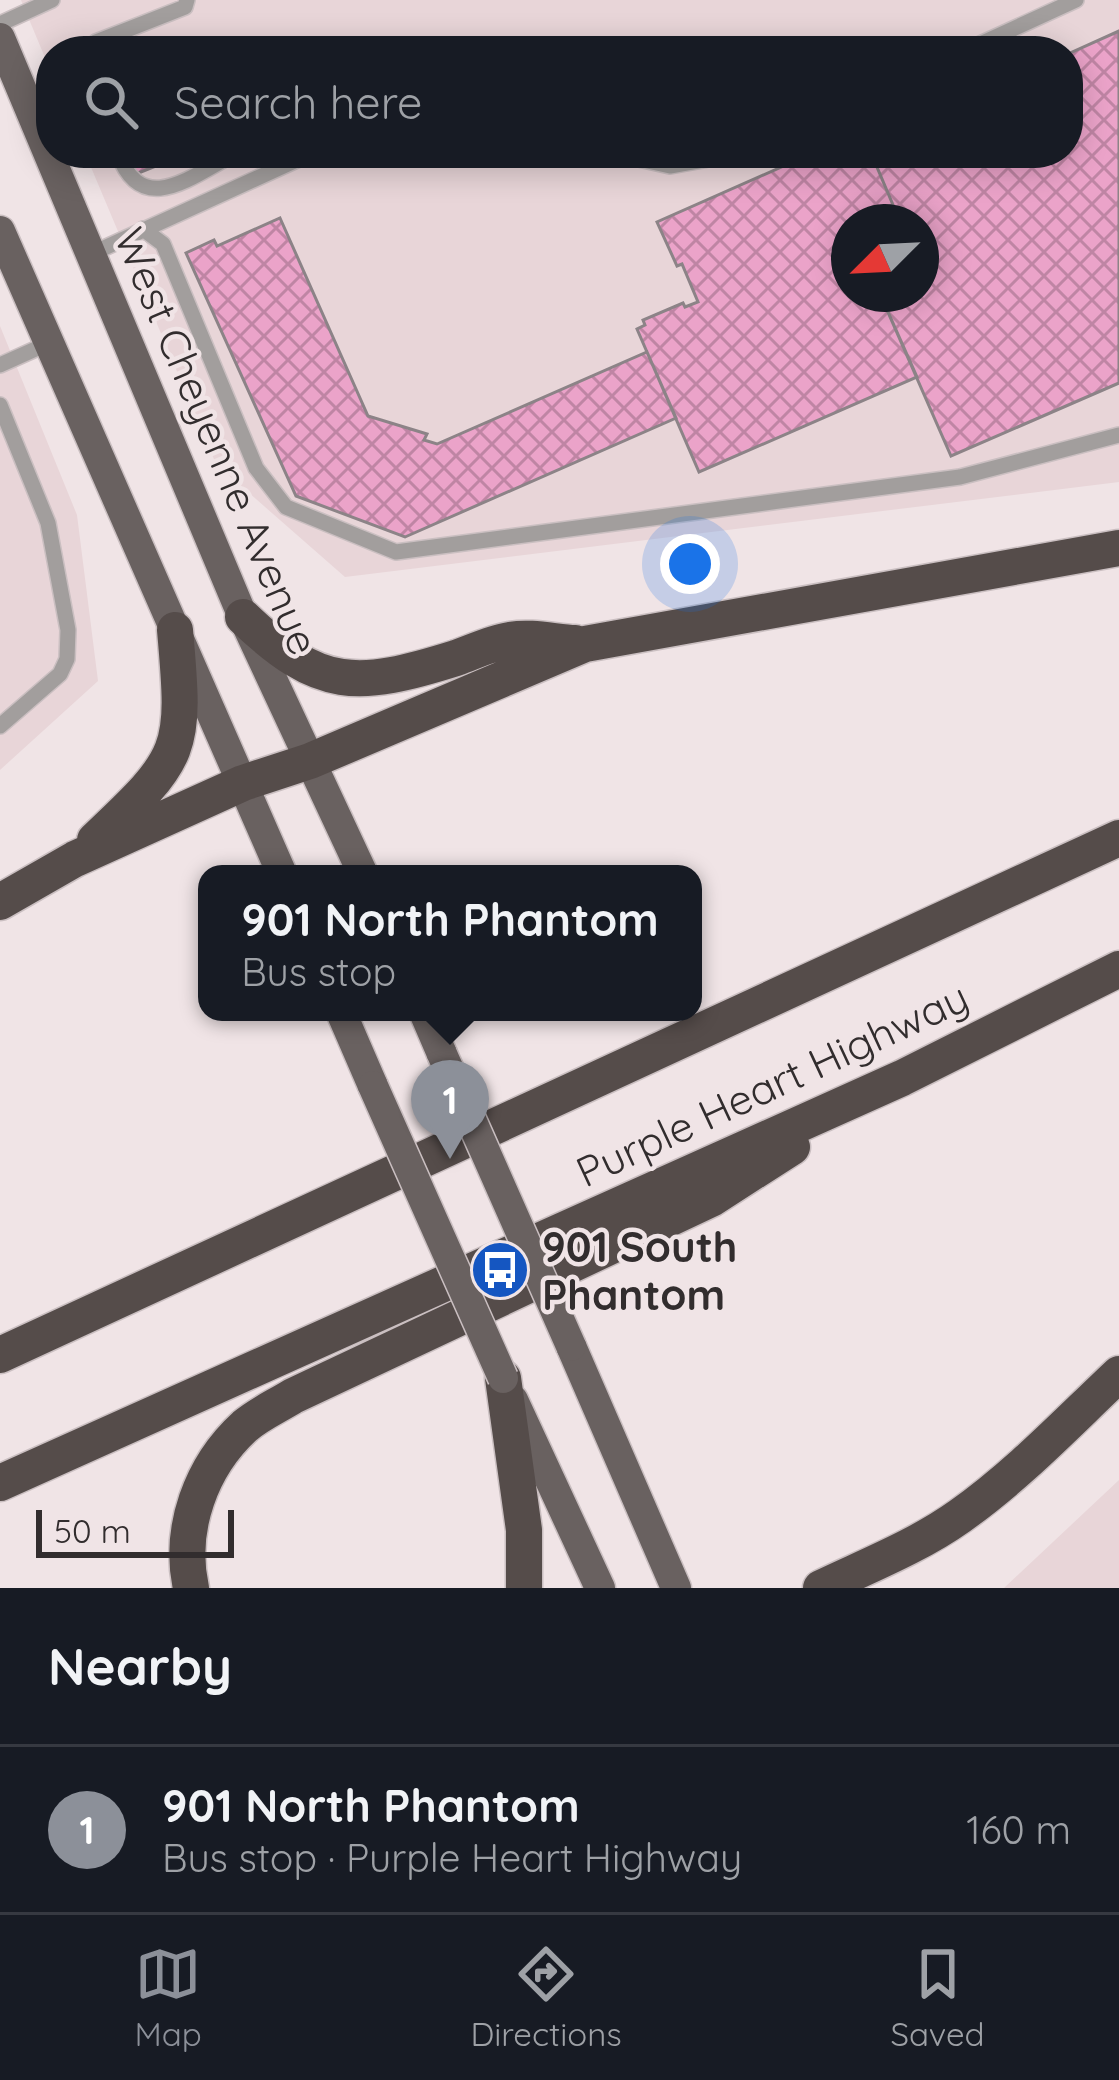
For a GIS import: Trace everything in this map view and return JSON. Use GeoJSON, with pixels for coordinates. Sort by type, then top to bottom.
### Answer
{"type":"FeatureCollection","features":[{"type":"Feature","properties":{"kind":"highway"},"geometry":{"type":"LineString","coordinates":[[0,902],[75,859],[243,783],[310,761],[585,644],[1119,548]]}},
{"type":"Feature","properties":{"kind":"highway"},"geometry":{"type":"LineString","coordinates":[[243,617],[274,646],[312,670],[349,680],[394,677],[512,639],[585,644]]}},
{"type":"Feature","properties":{"kind":"highway"},"geometry":{"type":"LineString","coordinates":[[75,859],[156,781],[174,750],[182,717],[175,630]]}},
{"type":"Feature","properties":{"kind":"highway","name":"Purple Heart Highway"},"geometry":{"type":"LineString","coordinates":[[0,1355],[1119,838]]}},
{"type":"Feature","properties":{"kind":"highway","name":"Purple Heart Highway"},"geometry":{"type":"LineString","coordinates":[[0,1483],[902,1078],[1119,969]]}},
{"type":"Feature","properties":{"kind":"highway"},"geometry":{"type":"LineString","coordinates":[[191,1588],[190,1528],[198,1493],[214,1460],[248,1424],[293,1396],[711,1199],[902,1078]]}},
{"type":"Feature","properties":{"kind":"highway"},"geometry":{"type":"LineString","coordinates":[[820,1588],[959,1516],[1040,1450],[1119,1374]]}},
{"type":"Feature","properties":{"kind":"highway"},"geometry":{"type":"LineString","coordinates":[[502,1378],[524,1530],[524,1588]]}},
{"type":"Feature","properties":{"kind":"highway"},"geometry":{"type":"LineString","coordinates":[[857,1588],[895,1553]]}},
{"type":"Feature","properties":{"kind":"main road","name":"West Cheyenne Avenue"},"geometry":{"type":"LineString","coordinates":[[0,38],[36,123]]}},
{"type":"Feature","properties":{"kind":"main road","name":"West Cheyenne Avenue"},"geometry":{"type":"LineString","coordinates":[[55,168],[243,617],[359,865]]}},
{"type":"Feature","properties":{"kind":"main road"},"geometry":{"type":"LineString","coordinates":[[0,231],[8,272],[49,343],[278,865]]}},
{"type":"Feature","properties":{"kind":"main road"},"geometry":{"type":"LineString","coordinates":[[345,1021],[600,1588]]}},
{"type":"Feature","properties":{"kind":"main road"},"geometry":{"type":"LineString","coordinates":[[428,1021],[676,1588]]}},
{"type":"Feature","properties":{"kind":"lane"},"geometry":{"type":"LineString","coordinates":[[0,24],[52,0]]}},
{"type":"Feature","properties":{"kind":"lane"},"geometry":{"type":"LineString","coordinates":[[112,36],[184,8],[188,0]]}},
{"type":"Feature","properties":{"kind":"lane"},"geometry":{"type":"LineString","coordinates":[[997,36],[1076,0]]}},
{"type":"Feature","properties":{"kind":"lane"},"geometry":{"type":"LineString","coordinates":[[123,168],[137,185],[153,190],[206,168]]}},
{"type":"Feature","properties":{"kind":"lane"},"geometry":{"type":"LineString","coordinates":[[91,254],[279,168]]}},
{"type":"Feature","properties":{"kind":"lane"},"geometry":{"type":"LineString","coordinates":[[143,229],[163,244],[256,468],[286,507],[396,551],[960,477],[1119,435]]}},
{"type":"Feature","properties":{"kind":"lane"},"geometry":{"type":"LineString","coordinates":[[0,365],[49,343]]}},
{"type":"Feature","properties":{"kind":"lane"},"geometry":{"type":"LineString","coordinates":[[0,405],[48,523],[68,630],[68,659],[60,674],[0,726]]}},
{"type":"Feature","properties":{"kind":"shaded area"},"geometry":{"type":"Polygon","coordinates":[[[21,0],[1119,0],[1119,482],[345,577],[216,464],[91,168],[1083,168],[1083,36],[36,36],[21,0]]]}},
{"type":"Feature","properties":{"kind":"shaded area"},"geometry":{"type":"Polygon","coordinates":[[[0,326],[77,515],[98,681],[0,770],[0,326]]]}},
{"type":"Feature","properties":{"kind":"shaded area"},"geometry":{"type":"Polygon","coordinates":[[[1119,1480],[1119,1588],[1004,1588],[1119,1480]]]}},
{"type":"Feature","properties":{"kind":"building"},"geometry":{"type":"Polygon","coordinates":[[[1119,31],[1119,383],[951,456],[888,312],[939,312],[939,204],[893,204],[877,168],[1083,168],[1083,47],[1119,31]]]}},
{"type":"Feature","properties":{"kind":"building"},"geometry":{"type":"Polygon","coordinates":[[[779,168],[877,168],[893,204],[831,204],[831,312],[888,312],[917,377],[699,472],[637,329],[645,325],[643,320],[683,303],[685,307],[698,302],[682,264],[677,266],[657,222],[779,168]]]}},
{"type":"Feature","properties":{"kind":"building"},"geometry":{"type":"Polygon","coordinates":[[[280,218],[368,416],[427,434],[424,440],[437,444],[647,352],[676,418],[405,537],[296,496],[186,253],[214,240],[217,246],[280,218]]]}},
{"type":"Feature","properties":{"kind":"place","name":"901 North Phantom"},"geometry":{"type":"Point","coordinates":[450,1159]}},
{"type":"Feature","properties":{"kind":"place","name":"901 South Phantom"},"geometry":{"type":"Point","coordinates":[500,1270]}}]}
